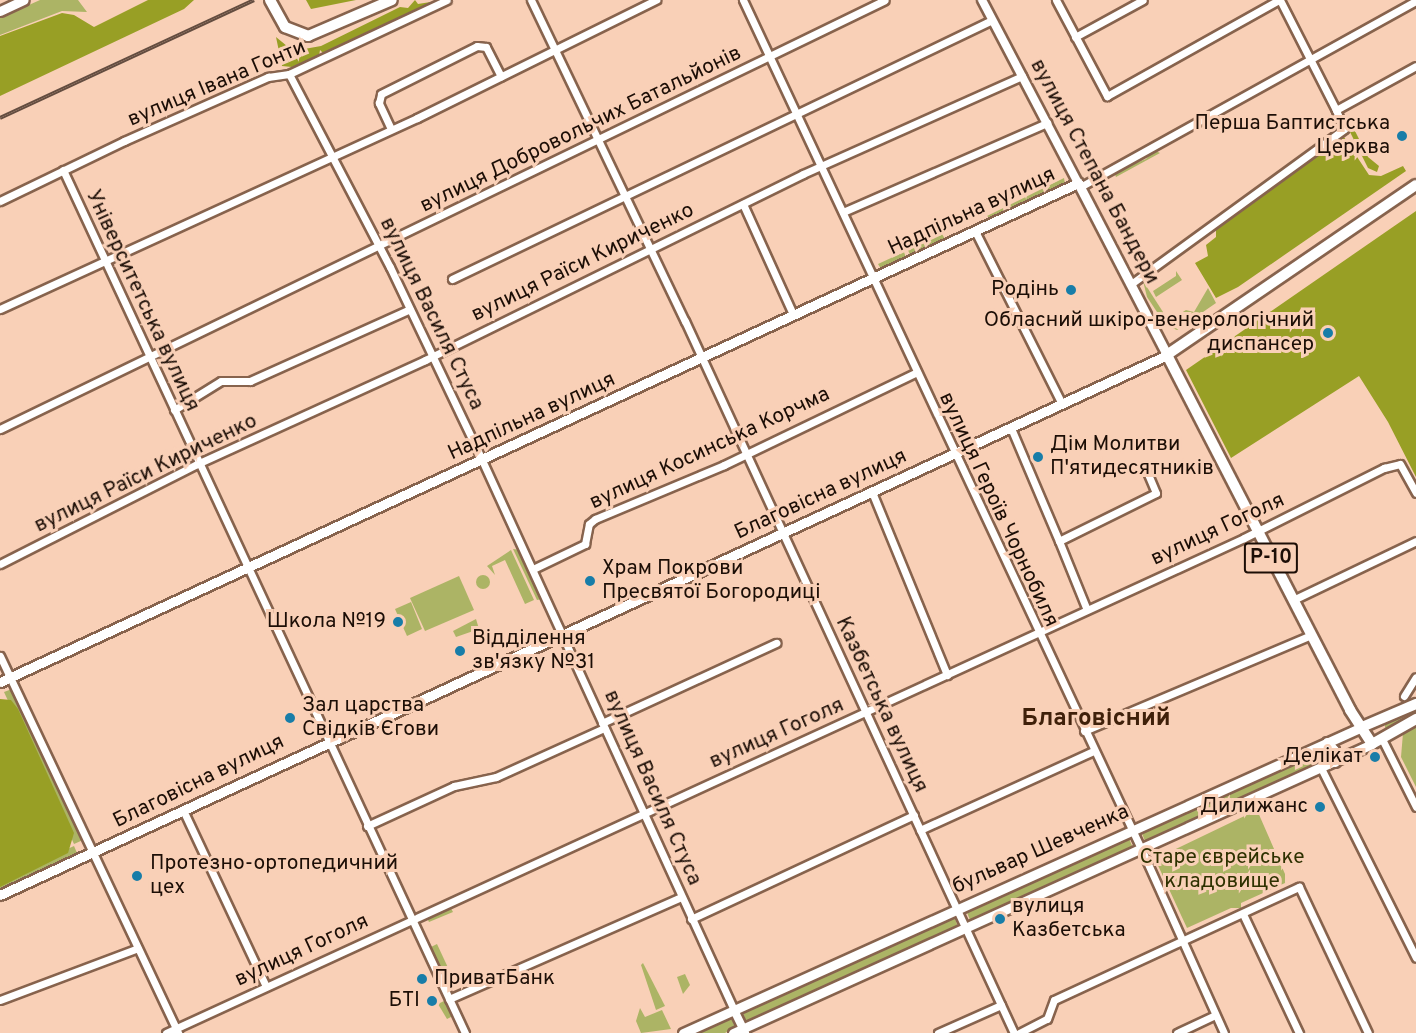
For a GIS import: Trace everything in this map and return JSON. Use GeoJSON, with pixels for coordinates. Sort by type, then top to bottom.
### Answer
{"type":"FeatureCollection","features":[{"type":"Feature","properties":{"kind":"main road"},"geometry":{"type":"LineString","coordinates":[[0,11],[24,0]]}},
{"type":"Feature","properties":{"kind":"main road"},"geometry":{"type":"LineString","coordinates":[[270,0],[285,27],[304,36],[318,34],[392,0]]}},
{"type":"Feature","properties":{"kind":"main road","name":"Надпільна вулиця"},"geometry":{"type":"LineString","coordinates":[[0,682],[793,314],[1079,185]]}},
{"type":"Feature","properties":{"kind":"main road","name":"вулиця Степана Бандери"},"geometry":{"type":"LineString","coordinates":[[1079,185],[1311,635],[1362,727],[1380,740]]}},
{"type":"Feature","properties":{"kind":"main road"},"geometry":{"type":"LineString","coordinates":[[1167,355],[1416,185]]}},
{"type":"Feature","properties":{"kind":"main road","name":"Благовісна вулиця"},"geometry":{"type":"LineString","coordinates":[[0,895],[326,741],[782,534],[1167,355]]}},
{"type":"Feature","properties":{"kind":"main road","name":"бульвар Шевченка"},"geometry":{"type":"LineString","coordinates":[[683,1033],[1416,704]]}},
{"type":"Feature","properties":{"kind":"main road","name":"бульвар Шевченка"},"geometry":{"type":"LineString","coordinates":[[733,1033],[744,1031],[1335,762],[1416,719]]}},
{"type":"Feature","properties":{"kind":"main road"},"geometry":{"type":"LineString","coordinates":[[1378,720],[1380,740]]}},
{"type":"Feature","properties":{"kind":"main road"},"geometry":{"type":"LineString","coordinates":[[1327,742],[1335,752],[1335,762]]}},
{"type":"Feature","properties":{"kind":"street","name":"вулиця Івана Гонти"},"geometry":{"type":"LineString","coordinates":[[0,201],[268,77],[289,74],[447,0]]}},
{"type":"Feature","properties":{"kind":"street","name":"Казбетська вулиця"},"geometry":{"type":"LineString","coordinates":[[531,0],[626,195],[1014,1033]]}},
{"type":"Feature","properties":{"kind":"street"},"geometry":{"type":"LineString","coordinates":[[0,309],[391,129],[656,0]]}},
{"type":"Feature","properties":{"kind":"street","name":"вулиця Героїв Чорнобиля"},"geometry":{"type":"LineString","coordinates":[[743,0],[1093,751],[1141,849],[1224,1033]]}},
{"type":"Feature","properties":{"kind":"street","name":"вулиця Добровольчих Батальйонів"},"geometry":{"type":"LineString","coordinates":[[0,429],[380,248],[885,0]]}},
{"type":"Feature","properties":{"kind":"street","name":"вулиця Степана Бандери"},"geometry":{"type":"LineString","coordinates":[[982,0],[1079,185]]}},
{"type":"Feature","properties":{"kind":"street"},"geometry":{"type":"LineString","coordinates":[[1056,0],[1107,96],[1279,0],[1344,129],[1131,284]]}},
{"type":"Feature","properties":{"kind":"street"},"geometry":{"type":"LineString","coordinates":[[1076,37],[1143,0]]}},
{"type":"Feature","properties":{"kind":"street","name":"Надпільна вулиця"},"geometry":{"type":"LineString","coordinates":[[1079,185],[1416,1]]}},
{"type":"Feature","properties":{"kind":"street"},"geometry":{"type":"LineString","coordinates":[[452,279],[992,20]]}},
{"type":"Feature","properties":{"kind":"street"},"geometry":{"type":"LineString","coordinates":[[391,129],[379,103],[381,94],[477,46],[486,47],[501,76]]}},
{"type":"Feature","properties":{"kind":"street"},"geometry":{"type":"LineString","coordinates":[[1336,110],[1416,66]]}},
{"type":"Feature","properties":{"kind":"street","name":"вулиця Василя Стуса"},"geometry":{"type":"LineString","coordinates":[[289,74],[380,248],[482,460],[744,1031]]}},
{"type":"Feature","properties":{"kind":"street","name":"вулиця Раїси Кириченко"},"geometry":{"type":"LineString","coordinates":[[0,564],[197,464],[432,355],[743,204],[1022,76]]}},
{"type":"Feature","properties":{"kind":"street"},"geometry":{"type":"LineString","coordinates":[[843,212],[1047,123]]}},
{"type":"Feature","properties":{"kind":"street","name":"Університетська вулиця"},"geometry":{"type":"LineString","coordinates":[[63,170],[326,741],[465,1033]]}},
{"type":"Feature","properties":{"kind":"street"},"geometry":{"type":"LineString","coordinates":[[743,204],[793,314]]}},
{"type":"Feature","properties":{"kind":"street"},"geometry":{"type":"LineString","coordinates":[[975,231],[1062,404]]}},
{"type":"Feature","properties":{"kind":"street"},"geometry":{"type":"LineString","coordinates":[[174,410],[221,381],[250,381],[410,309]]}},
{"type":"Feature","properties":{"kind":"street","name":"вулиця Косинська Корчма"},"geometry":{"type":"LineString","coordinates":[[533,569],[585,544],[589,524],[595,519],[745,455],[916,372]]}},
{"type":"Feature","properties":{"kind":"street"},"geometry":{"type":"LineString","coordinates":[[1011,428],[1087,609]]}},
{"type":"Feature","properties":{"kind":"street","name":"вулиця Гоголя"},"geometry":{"type":"LineString","coordinates":[[166,1033],[177,1031],[266,986],[1258,531],[1376,472],[1400,464],[1416,493]]}},
{"type":"Feature","properties":{"kind":"street"},"geometry":{"type":"LineString","coordinates":[[1059,541],[1156,494],[1146,467]]}},
{"type":"Feature","properties":{"kind":"street"},"geometry":{"type":"LineString","coordinates":[[872,492],[947,675]]}},
{"type":"Feature","properties":{"kind":"street"},"geometry":{"type":"LineString","coordinates":[[1293,600],[1416,541]]}},
{"type":"Feature","properties":{"kind":"street"},"geometry":{"type":"LineString","coordinates":[[1084,731],[1311,635]]}},
{"type":"Feature","properties":{"kind":"street"},"geometry":{"type":"LineString","coordinates":[[367,826],[454,786],[496,777],[776,643]]}},
{"type":"Feature","properties":{"kind":"street"},"geometry":{"type":"LineString","coordinates":[[0,656],[177,1031]]}},
{"type":"Feature","properties":{"kind":"street"},"geometry":{"type":"LineString","coordinates":[[1404,696],[1416,677]]}},
{"type":"Feature","properties":{"kind":"street"},"geometry":{"type":"LineString","coordinates":[[1380,740],[1416,807]]}},
{"type":"Feature","properties":{"kind":"street"},"geometry":{"type":"LineString","coordinates":[[920,830],[1093,751]]}},
{"type":"Feature","properties":{"kind":"street"},"geometry":{"type":"LineString","coordinates":[[1321,768],[1416,958]]}},
{"type":"Feature","properties":{"kind":"street"},"geometry":{"type":"LineString","coordinates":[[183,810],[266,986]]}},
{"type":"Feature","properties":{"kind":"street"},"geometry":{"type":"LineString","coordinates":[[691,919],[914,816]]}},
{"type":"Feature","properties":{"kind":"street"},"geometry":{"type":"LineString","coordinates":[[1019,1033],[1047,1019],[1054,999],[1299,887],[1368,1033]]}},
{"type":"Feature","properties":{"kind":"street"},"geometry":{"type":"LineString","coordinates":[[449,999],[681,897]]}},
{"type":"Feature","properties":{"kind":"street"},"geometry":{"type":"LineString","coordinates":[[1243,914],[1299,1033]]}},
{"type":"Feature","properties":{"kind":"street"},"geometry":{"type":"LineString","coordinates":[[0,1000],[138,948]]}},
{"type":"Feature","properties":{"kind":"street"},"geometry":{"type":"LineString","coordinates":[[938,1033],[1001,1005]]}},
{"type":"Feature","properties":{"kind":"street"},"geometry":{"type":"LineString","coordinates":[[1177,1033],[1215,1015]]}},
{"type":"Feature","properties":{"kind":"green space"},"geometry":{"type":"Polygon","coordinates":[[[40,0],[78,0],[87,12],[62,11],[0,35],[0,18],[40,0]]]}},
{"type":"Feature","properties":{"kind":"green space"},"geometry":{"type":"Polygon","coordinates":[[[1154,150],[1160,153],[1116,177],[1114,172],[1146,159],[1154,150]]]}},
{"type":"Feature","properties":{"kind":"green space"},"geometry":{"type":"Polygon","coordinates":[[[1064,178],[1065,184],[990,218],[987,216],[1064,178]]]}},
{"type":"Feature","properties":{"kind":"green space"},"geometry":{"type":"Polygon","coordinates":[[[942,234],[945,239],[910,255],[908,250],[942,234]]]}},
{"type":"Feature","properties":{"kind":"green space"},"geometry":{"type":"Polygon","coordinates":[[[904,252],[906,258],[881,269],[878,264],[904,252]]]}},
{"type":"Feature","properties":{"kind":"green space"},"geometry":{"type":"Polygon","coordinates":[[[1176,271],[1182,280],[1156,297],[1153,291],[1176,276],[1176,271]]]}},
{"type":"Feature","properties":{"kind":"green space"},"geometry":{"type":"Polygon","coordinates":[[[1143,281],[1163,312],[1161,318],[1147,297],[1143,281]]]}},
{"type":"Feature","properties":{"kind":"green space"},"geometry":{"type":"Polygon","coordinates":[[[1208,288],[1216,303],[1177,330],[1165,325],[1165,321],[1177,328],[1183,323],[1178,315],[1186,310],[1194,312],[1208,288]]]}},
{"type":"Feature","properties":{"kind":"green space"},"geometry":{"type":"Polygon","coordinates":[[[513,549],[521,550],[542,599],[537,600],[513,549]]]}},
{"type":"Feature","properties":{"kind":"green space"},"geometry":{"type":"Polygon","coordinates":[[[511,550],[534,600],[525,604],[505,560],[492,566],[495,575],[487,566],[511,550]]]}},
{"type":"Feature","properties":{"kind":"green space"},"geometry":{"type":"Polygon","coordinates":[[[480,575],[486,575],[490,582],[486,589],[480,589],[476,585],[476,579],[480,575]]]}},
{"type":"Feature","properties":{"kind":"green space"},"geometry":{"type":"Polygon","coordinates":[[[459,576],[474,610],[425,631],[410,598],[459,576]]]}},
{"type":"Feature","properties":{"kind":"green space"},"geometry":{"type":"Polygon","coordinates":[[[411,602],[422,629],[407,636],[395,609],[411,602]]]}},
{"type":"Feature","properties":{"kind":"green space"},"geometry":{"type":"Polygon","coordinates":[[[476,619],[479,629],[456,637],[453,631],[476,619]]]}},
{"type":"Feature","properties":{"kind":"green space"},"geometry":{"type":"Polygon","coordinates":[[[12,689],[83,840],[74,844],[4,692],[12,689]]]}},
{"type":"Feature","properties":{"kind":"green space"},"geometry":{"type":"Polygon","coordinates":[[[1416,708],[1416,715],[1385,728],[1385,723],[1416,708]]]}},
{"type":"Feature","properties":{"kind":"green space"},"geometry":{"type":"Polygon","coordinates":[[[1416,724],[1416,787],[1401,757],[1403,733],[1416,724]]]}},
{"type":"Feature","properties":{"kind":"green space"},"geometry":{"type":"Polygon","coordinates":[[[1324,747],[1330,749],[1331,758],[1145,841],[1141,831],[1324,747]]]}},
{"type":"Feature","properties":{"kind":"green space","name":"Старе єврейське кладовище"},"geometry":{"type":"Polygon","coordinates":[[[1257,810],[1285,874],[1285,883],[1241,903],[1241,908],[1231,908],[1187,928],[1155,859],[1257,810]]]}},
{"type":"Feature","properties":{"kind":"green space"},"geometry":{"type":"Polygon","coordinates":[[[1128,836],[1133,848],[970,920],[966,910],[1128,836]]]}},
{"type":"Feature","properties":{"kind":"green space"},"geometry":{"type":"Polygon","coordinates":[[[74,846],[77,853],[0,889],[0,880],[74,846]]]}},
{"type":"Feature","properties":{"kind":"green space"},"geometry":{"type":"Polygon","coordinates":[[[449,905],[453,912],[429,922],[426,916],[449,905]]]}},
{"type":"Feature","properties":{"kind":"green space"},"geometry":{"type":"Polygon","coordinates":[[[954,916],[958,927],[746,1021],[742,1011],[954,916]]]}},
{"type":"Feature","properties":{"kind":"green space"},"geometry":{"type":"Polygon","coordinates":[[[437,944],[450,972],[443,975],[429,948],[437,944]]]}},
{"type":"Feature","properties":{"kind":"green space"},"geometry":{"type":"Polygon","coordinates":[[[643,963],[665,1006],[656,1010],[641,965],[643,963]]]}},
{"type":"Feature","properties":{"kind":"green space"},"geometry":{"type":"Polygon","coordinates":[[[685,974],[690,985],[683,994],[677,977],[685,974]]]}},
{"type":"Feature","properties":{"kind":"green space"},"geometry":{"type":"Polygon","coordinates":[[[446,1000],[453,1016],[447,1019],[438,1004],[446,1000]]]}},
{"type":"Feature","properties":{"kind":"green space"},"geometry":{"type":"Polygon","coordinates":[[[640,1008],[645,1017],[662,1010],[671,1029],[641,1033],[636,1021],[640,1008]]]}},
{"type":"Feature","properties":{"kind":"green space"},"geometry":{"type":"Polygon","coordinates":[[[730,1016],[735,1027],[725,1033],[690,1033],[730,1016]]]}},
{"type":"Feature","properties":{"kind":"shaded area"},"geometry":{"type":"Polygon","coordinates":[[[148,0],[194,0],[184,9],[0,96],[0,36],[62,13],[74,15],[94,27],[148,0]]]}},
{"type":"Feature","properties":{"kind":"shaded area"},"geometry":{"type":"Polygon","coordinates":[[[306,0],[356,0],[311,9],[306,0]]]}},
{"type":"Feature","properties":{"kind":"shaded area"},"geometry":{"type":"Polygon","coordinates":[[[415,0],[418,4],[443,0],[324,54],[320,50],[319,56],[292,67],[282,66],[276,37],[293,51],[321,46],[400,7],[408,8],[415,0]]]}},
{"type":"Feature","properties":{"kind":"shaded area"},"geometry":{"type":"Polygon","coordinates":[[[1343,118],[1353,127],[1368,157],[1379,166],[1377,172],[1368,168],[1343,118]]]}},
{"type":"Feature","properties":{"kind":"shaded area"},"geometry":{"type":"Polygon","coordinates":[[[1342,134],[1369,175],[1381,176],[1403,166],[1406,171],[1238,287],[1216,298],[1195,263],[1208,256],[1206,245],[1216,237],[1216,227],[1342,134]]]}},
{"type":"Feature","properties":{"kind":"shaded area","name":"Обласний шкіро-венерологічний диспансер"},"geometry":{"type":"Polygon","coordinates":[[[1416,211],[1416,477],[1388,422],[1359,376],[1231,458],[1186,370],[1416,211]]]}},
{"type":"Feature","properties":{"kind":"shaded area"},"geometry":{"type":"Polygon","coordinates":[[[0,699],[11,700],[18,709],[74,833],[68,853],[0,887],[0,699]]]}},
{"type":"Feature","properties":{"kind":"railway"},"geometry":{"type":"LineString","coordinates":[[0,118],[254,0]]}},
{"type":"Feature","properties":{"kind":"place","name":"Перша Баптистська Церква"},"geometry":{"type":"Point","coordinates":[1402,136]}},
{"type":"Feature","properties":{"kind":"place","name":"Родінь"},"geometry":{"type":"Point","coordinates":[1071,290]}},
{"type":"Feature","properties":{"kind":"place","name":"Обласний шкіро-венерологічний диспансер"},"geometry":{"type":"Point","coordinates":[1328,333]}},
{"type":"Feature","properties":{"kind":"place","name":"Дім Молитви П'ятидесятників"},"geometry":{"type":"Point","coordinates":[1038,457]}},
{"type":"Feature","properties":{"kind":"place","name":"Храм Покрови Пресвятої Богородиці"},"geometry":{"type":"Point","coordinates":[590,581]}},
{"type":"Feature","properties":{"kind":"place","name":"Школа №19"},"geometry":{"type":"Point","coordinates":[398,622]}},
{"type":"Feature","properties":{"kind":"place","name":"Відділення зв'язку №31"},"geometry":{"type":"Point","coordinates":[460,651]}},
{"type":"Feature","properties":{"kind":"place","name":"Зал царства Свідків Єгови"},"geometry":{"type":"Point","coordinates":[290,718]}},
{"type":"Feature","properties":{"kind":"place","name":"Делікат"},"geometry":{"type":"Point","coordinates":[1375,757]}},
{"type":"Feature","properties":{"kind":"place","name":"Дилижанс"},"geometry":{"type":"Point","coordinates":[1320,807]}},
{"type":"Feature","properties":{"kind":"place","name":"Протезно-ортопедичний цех"},"geometry":{"type":"Point","coordinates":[137,876]}},
{"type":"Feature","properties":{"kind":"place","name":"вулиця Казбетська"},"geometry":{"type":"Point","coordinates":[1000,919]}},
{"type":"Feature","properties":{"kind":"place","name":"ПриватБанк"},"geometry":{"type":"Point","coordinates":[422,979]}},
{"type":"Feature","properties":{"kind":"place","name":"БТІ"},"geometry":{"type":"Point","coordinates":[432,1001]}},
{"type":"Feature","properties":{"kind":"district","name":"Благовісний"},"geometry":{"type":"Point","coordinates":[1096,720]}}]}
